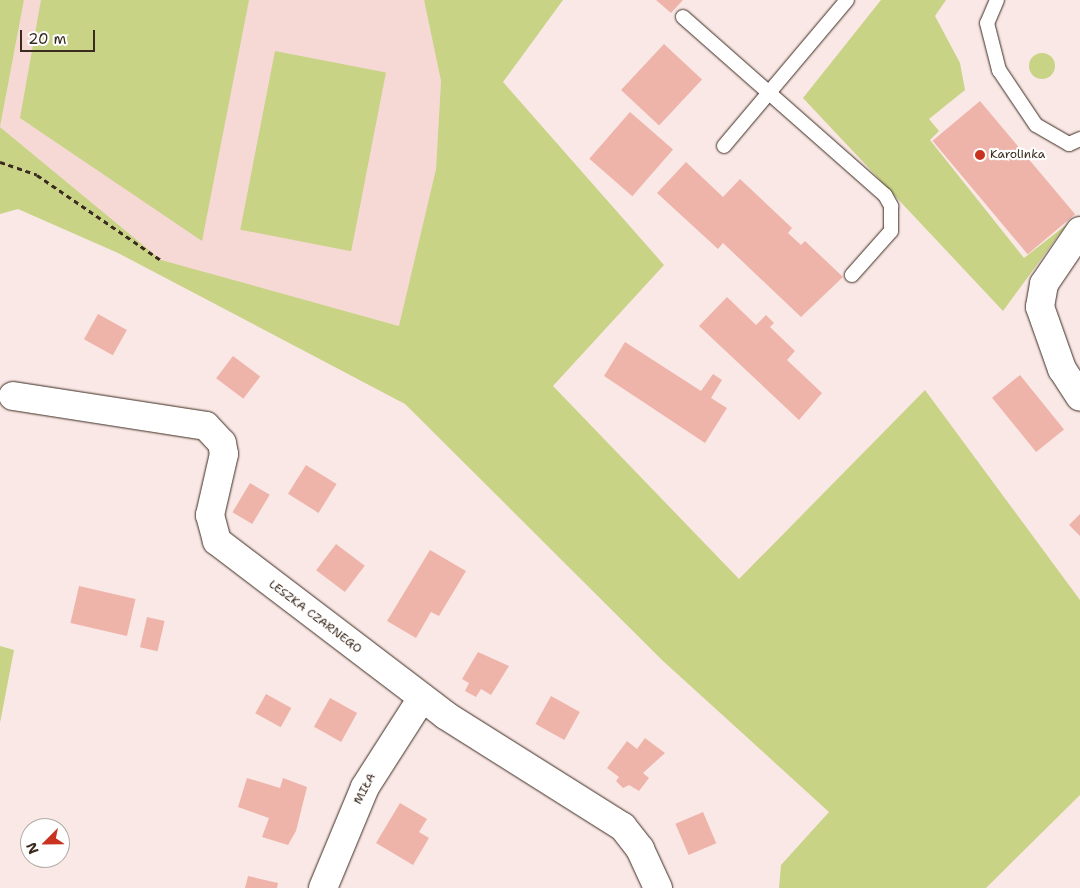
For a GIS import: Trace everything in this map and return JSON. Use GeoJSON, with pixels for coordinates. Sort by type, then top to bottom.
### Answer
{"type":"FeatureCollection","features":[{"type":"Feature","properties":{"kind":"street"},"geometry":{"type":"LineString","coordinates":[[1080,231],[1044,284],[1040,307],[1062,370],[1080,397]]}},
{"type":"Feature","properties":{"kind":"street","name":"LESZKA CZARNEGO"},"geometry":{"type":"LineString","coordinates":[[13,396],[206,426],[222,443],[224,454],[210,515],[217,541],[422,698],[623,827],[640,849],[658,888]]}},
{"type":"Feature","properties":{"kind":"street","name":"MIŁA"},"geometry":{"type":"LineString","coordinates":[[323,888],[365,787],[422,698]]}},
{"type":"Feature","properties":{"kind":"lane"},"geometry":{"type":"LineString","coordinates":[[724,146],[847,0]]}},
{"type":"Feature","properties":{"kind":"lane"},"geometry":{"type":"LineString","coordinates":[[997,0],[987,24],[999,70],[1036,125],[1069,144],[1080,139]]}},
{"type":"Feature","properties":{"kind":"lane"},"geometry":{"type":"LineString","coordinates":[[683,17],[772,91],[868,177],[892,206],[891,231],[852,275]]}},
{"type":"Feature","properties":{"kind":"path"},"geometry":{"type":"LineString","coordinates":[[0,162],[37,175],[162,260]]}},
{"type":"Feature","properties":{"kind":"shaded area"},"geometry":{"type":"Polygon","coordinates":[[[24,0],[424,0],[441,81],[436,169],[400,326],[162,261],[0,127],[24,0]]]}},
{"type":"Feature","properties":{"kind":"green space"},"geometry":{"type":"Polygon","coordinates":[[[0,0],[24,0],[0,127],[0,0]]]}},
{"type":"Feature","properties":{"kind":"green space"},"geometry":{"type":"Polygon","coordinates":[[[41,0],[249,0],[202,241],[20,118],[41,0]]]}},
{"type":"Feature","properties":{"kind":"green space"},"geometry":{"type":"Polygon","coordinates":[[[424,0],[563,0],[503,82],[664,265],[553,386],[739,579],[925,390],[1080,600],[1080,795],[986,888],[779,888],[781,865],[829,812],[663,661],[405,404],[118,253],[18,209],[0,214],[0,127],[161,260],[399,326],[436,169],[441,81],[424,0]]]}},
{"type":"Feature","properties":{"kind":"green space"},"geometry":{"type":"Polygon","coordinates":[[[881,0],[946,0],[935,16],[960,63],[965,90],[929,119],[939,131],[930,140],[1024,258],[1066,225],[1003,311],[803,98],[881,0]]]}},
{"type":"Feature","properties":{"kind":"green space"},"geometry":{"type":"Polygon","coordinates":[[[275,51],[386,73],[351,251],[240,230],[275,51]]]}},
{"type":"Feature","properties":{"kind":"green space"},"geometry":{"type":"Polygon","coordinates":[[[1042,53],[1052,56],[1055,66],[1052,76],[1042,79],[1032,76],[1029,66],[1032,56],[1042,53]]]}},
{"type":"Feature","properties":{"kind":"green space"},"geometry":{"type":"Polygon","coordinates":[[[0,646],[14,650],[0,723],[0,646]]]}},
{"type":"Feature","properties":{"kind":"building"},"geometry":{"type":"Polygon","coordinates":[[[656,0],[683,0],[671,13],[656,0]]]}},
{"type":"Feature","properties":{"kind":"building"},"geometry":{"type":"Polygon","coordinates":[[[664,44],[702,79],[659,126],[621,90],[664,44]]]}},
{"type":"Feature","properties":{"kind":"building"},"geometry":{"type":"Polygon","coordinates":[[[980,101],[1075,214],[1028,254],[933,141],[980,101]]]}},
{"type":"Feature","properties":{"kind":"building"},"geometry":{"type":"Polygon","coordinates":[[[630,112],[673,149],[632,196],[589,159],[630,112]]]}},
{"type":"Feature","properties":{"kind":"building"},"geometry":{"type":"Polygon","coordinates":[[[686,162],[723,197],[740,179],[792,228],[788,233],[801,245],[805,241],[843,277],[801,317],[723,243],[718,249],[657,193],[686,162]]]}},
{"type":"Feature","properties":{"kind":"building"},"geometry":{"type":"Polygon","coordinates":[[[727,297],[756,325],[766,315],[774,323],[770,327],[795,351],[787,360],[822,393],[799,420],[699,326],[727,297]]]}},
{"type":"Feature","properties":{"kind":"building"},"geometry":{"type":"Polygon","coordinates":[[[98,314],[127,330],[113,355],[84,339],[98,314]]]}},
{"type":"Feature","properties":{"kind":"building"},"geometry":{"type":"Polygon","coordinates":[[[625,342],[701,391],[713,374],[722,380],[711,398],[727,408],[705,443],[604,376],[625,342]]]}},
{"type":"Feature","properties":{"kind":"building"},"geometry":{"type":"Polygon","coordinates":[[[233,356],[260,376],[243,399],[216,378],[233,356]]]}},
{"type":"Feature","properties":{"kind":"building"},"geometry":{"type":"Polygon","coordinates":[[[1020,375],[1064,429],[1036,452],[992,398],[1020,375]]]}},
{"type":"Feature","properties":{"kind":"building"},"geometry":{"type":"Polygon","coordinates":[[[306,465],[337,484],[319,513],[288,494],[306,465]]]}},
{"type":"Feature","properties":{"kind":"building"},"geometry":{"type":"Polygon","coordinates":[[[250,483],[270,495],[252,524],[232,512],[250,483]]]}},
{"type":"Feature","properties":{"kind":"building"},"geometry":{"type":"Polygon","coordinates":[[[1080,514],[1080,536],[1069,525],[1080,514]]]}},
{"type":"Feature","properties":{"kind":"building"},"geometry":{"type":"Polygon","coordinates":[[[336,544],[365,566],[345,592],[316,570],[336,544]]]}},
{"type":"Feature","properties":{"kind":"building"},"geometry":{"type":"Polygon","coordinates":[[[430,550],[466,571],[439,616],[431,612],[416,638],[387,621],[430,550]]]}},
{"type":"Feature","properties":{"kind":"building"},"geometry":{"type":"Polygon","coordinates":[[[79,586],[136,599],[127,636],[70,623],[79,586]]]}},
{"type":"Feature","properties":{"kind":"building"},"geometry":{"type":"Polygon","coordinates":[[[147,617],[165,621],[158,651],[140,647],[147,617]]]}},
{"type":"Feature","properties":{"kind":"building"},"geometry":{"type":"Polygon","coordinates":[[[478,652],[509,666],[491,695],[481,689],[476,697],[465,691],[469,683],[462,679],[478,652]]]}},
{"type":"Feature","properties":{"kind":"building"},"geometry":{"type":"Polygon","coordinates":[[[266,694],[291,708],[281,727],[255,713],[266,694]]]}},
{"type":"Feature","properties":{"kind":"building"},"geometry":{"type":"Polygon","coordinates":[[[551,696],[580,712],[564,740],[535,724],[551,696]]]}},
{"type":"Feature","properties":{"kind":"building"},"geometry":{"type":"Polygon","coordinates":[[[330,698],[357,713],[341,742],[314,727],[330,698]]]}},
{"type":"Feature","properties":{"kind":"building"},"geometry":{"type":"Polygon","coordinates":[[[645,738],[665,753],[643,773],[649,778],[639,791],[629,785],[623,788],[616,781],[619,777],[607,768],[627,741],[637,749],[645,738]]]}},
{"type":"Feature","properties":{"kind":"building"},"geometry":{"type":"Polygon","coordinates":[[[247,778],[280,788],[283,778],[307,787],[296,831],[288,845],[262,837],[269,818],[238,807],[247,778]]]}},
{"type":"Feature","properties":{"kind":"building"},"geometry":{"type":"Polygon","coordinates":[[[400,803],[427,819],[419,832],[429,838],[413,865],[376,843],[400,803]]]}},
{"type":"Feature","properties":{"kind":"building"},"geometry":{"type":"Polygon","coordinates":[[[703,812],[716,843],[689,855],[675,824],[703,812]]]}},
{"type":"Feature","properties":{"kind":"building"},"geometry":{"type":"Polygon","coordinates":[[[248,876],[278,883],[277,888],[245,888],[248,876]]]}},
{"type":"Feature","properties":{"kind":"place","name":"Karolinka"},"geometry":{"type":"Point","coordinates":[980,155]}}]}
